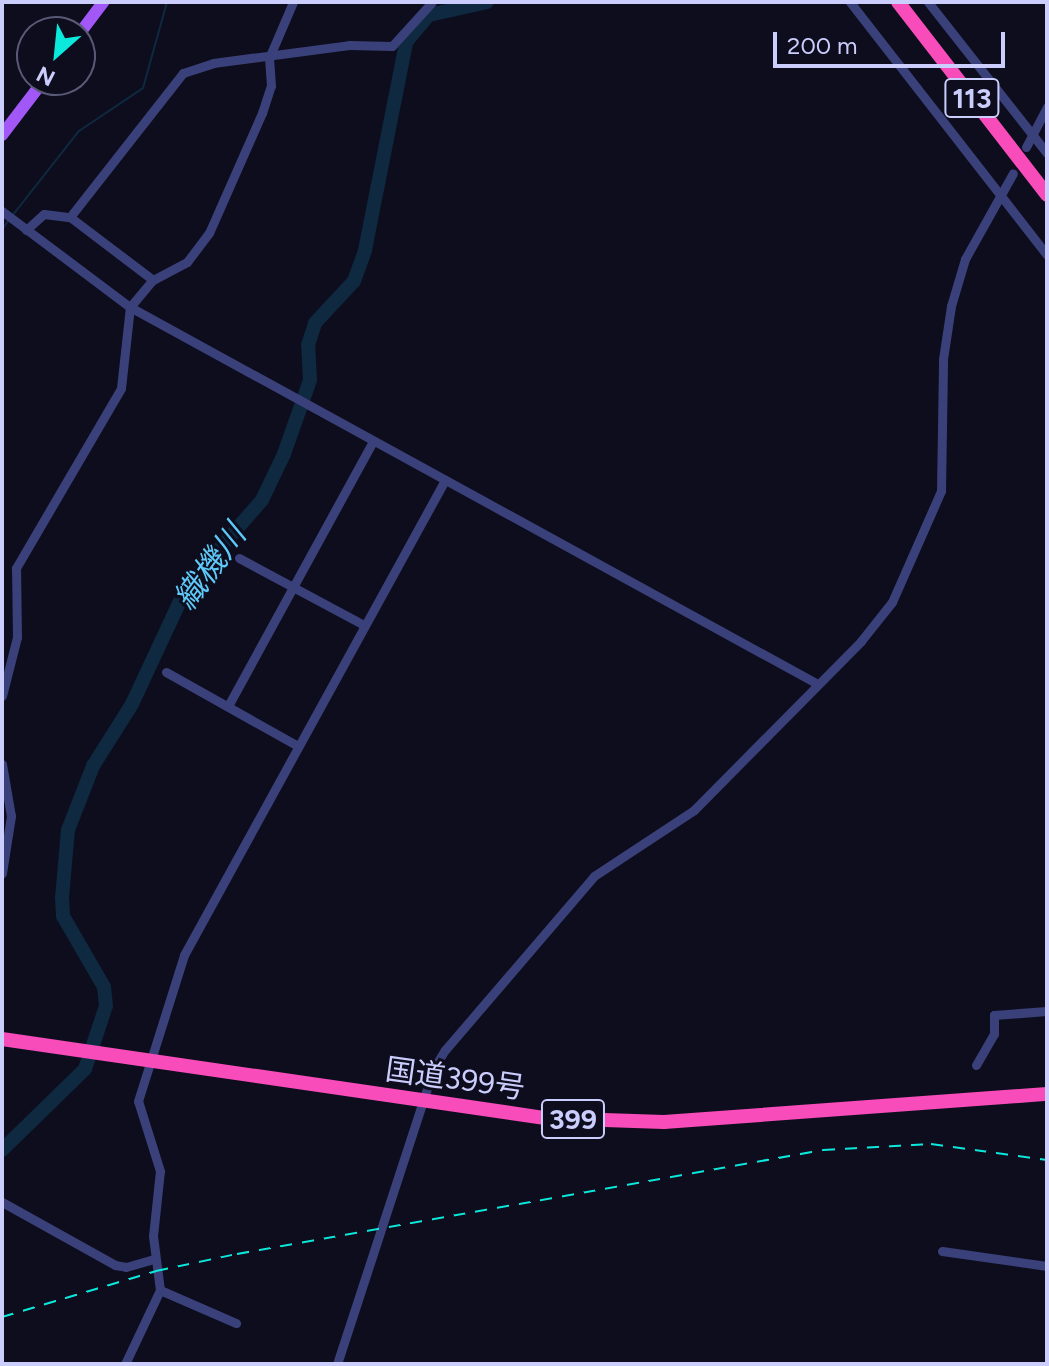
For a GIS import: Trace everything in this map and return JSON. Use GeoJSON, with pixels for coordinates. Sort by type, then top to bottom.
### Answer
{"type":"FeatureCollection","features":[{"type":"Feature","properties":{"kind":"highway","name":"113"},"geometry":{"type":"LineString","coordinates":[[898,2],[1047,195]]}},
{"type":"Feature","properties":{"kind":"highway","name":"国道399号"},"geometry":{"type":"LineString","coordinates":[[2,1039],[545,1118],[664,1122],[1047,1094]]}},
{"type":"Feature","properties":{"kind":"main road"},"geometry":{"type":"LineString","coordinates":[[2,135],[32,96]]}},
{"type":"Feature","properties":{"kind":"street"},"geometry":{"type":"LineString","coordinates":[[2,696],[17,637],[16,568],[121,388],[130,307],[153,280],[187,262],[209,233],[262,113],[271,86],[269,58],[293,2]]}},
{"type":"Feature","properties":{"kind":"street"},"geometry":{"type":"LineString","coordinates":[[70,217],[183,73],[213,63],[349,45],[392,46],[432,2]]}},
{"type":"Feature","properties":{"kind":"street"},"geometry":{"type":"LineString","coordinates":[[850,2],[1047,255]]}},
{"type":"Feature","properties":{"kind":"street"},"geometry":{"type":"LineString","coordinates":[[928,2],[1047,153]]}},
{"type":"Feature","properties":{"kind":"street"},"geometry":{"type":"LineString","coordinates":[[1026,147],[1047,107]]}},
{"type":"Feature","properties":{"kind":"street"},"geometry":{"type":"LineString","coordinates":[[337,1364],[424,1101],[445,1050],[584,887],[694,810],[880,620],[933,518],[941,491],[943,359],[951,306],[965,259],[1013,173]]}},
{"type":"Feature","properties":{"kind":"street"},"geometry":{"type":"LineString","coordinates":[[2,211],[130,307],[816,683]]}},
{"type":"Feature","properties":{"kind":"street"},"geometry":{"type":"LineString","coordinates":[[26,230],[44,214],[70,217],[153,280]]}},
{"type":"Feature","properties":{"kind":"street"},"geometry":{"type":"LineString","coordinates":[[228,706],[373,441]]}},
{"type":"Feature","properties":{"kind":"street"},"geometry":{"type":"LineString","coordinates":[[125,1364],[160,1290],[154,1259],[160,1171],[138,1101],[145,1070],[153,1062],[184,955],[445,480]]}},
{"type":"Feature","properties":{"kind":"street"},"geometry":{"type":"LineString","coordinates":[[239,558],[364,625]]}},
{"type":"Feature","properties":{"kind":"street"},"geometry":{"type":"LineString","coordinates":[[166,672],[298,746]]}},
{"type":"Feature","properties":{"kind":"street"},"geometry":{"type":"LineString","coordinates":[[2,764],[11,816],[2,873]]}},
{"type":"Feature","properties":{"kind":"street"},"geometry":{"type":"LineString","coordinates":[[976,1065],[994,1034],[994,1015],[1047,1011]]}},
{"type":"Feature","properties":{"kind":"street"},"geometry":{"type":"LineString","coordinates":[[2,1202],[115,1265],[126,1267],[154,1259]]}},
{"type":"Feature","properties":{"kind":"street"},"geometry":{"type":"LineString","coordinates":[[942,1251],[1047,1266]]}},
{"type":"Feature","properties":{"kind":"street"},"geometry":{"type":"LineString","coordinates":[[160,1290],[236,1323]]}},
{"type":"Feature","properties":{"kind":"waterway"},"geometry":{"type":"LineString","coordinates":[[12,216],[79,131],[143,88],[167,2]]}},
{"type":"Feature","properties":{"kind":"waterway","name":"織機川"},"geometry":{"type":"LineString","coordinates":[[2,1150],[85,1069],[106,1006],[104,987],[63,916],[62,898],[68,830],[93,766],[132,704],[187,586],[262,500],[284,454],[310,380],[308,345],[315,323],[354,281],[365,250],[406,42],[429,15],[487,2]]}},
{"type":"Feature","properties":{"kind":"waterway"},"geometry":{"type":"LineString","coordinates":[[2,230],[8,221]]}},
{"type":"Feature","properties":{"kind":"railway"},"geometry":{"type":"LineString","coordinates":[[2,1317],[156,1271],[237,1254],[823,1150],[931,1144],[1047,1160]]}}]}
